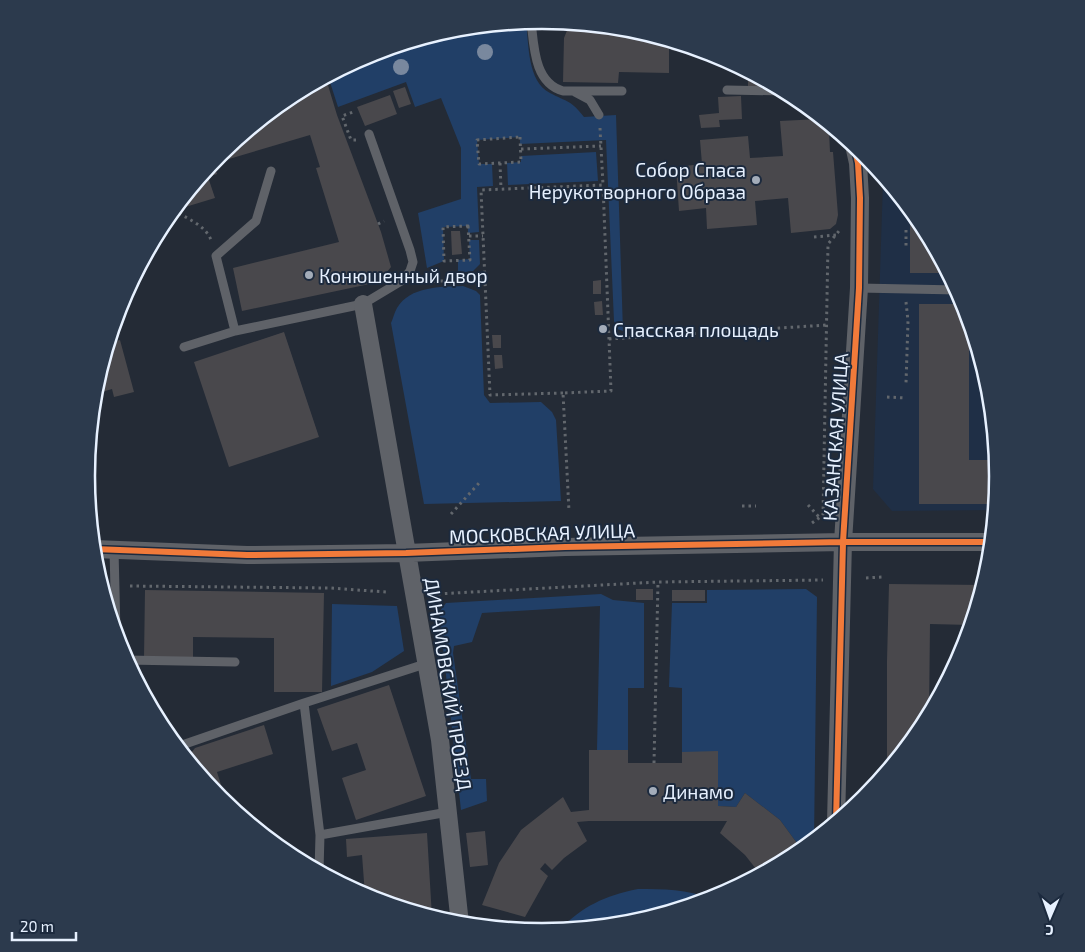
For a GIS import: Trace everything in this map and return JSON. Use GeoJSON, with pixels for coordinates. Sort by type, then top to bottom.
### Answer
{"type":"FeatureCollection","features":[{"type":"Feature","properties":{"kind":"street","name":"КАЗАНСКАЯ УЛИЦА"},"geometry":{"type":"LineString","coordinates":[[836,813],[843,542],[859,288],[860,198],[858,163],[848,150]]}},
{"type":"Feature","properties":{"kind":"street","name":"ДИНАМОВСКИЙ ПРОЕЗД"},"geometry":{"type":"LineString","coordinates":[[363,304],[425,664],[440,740],[459,916]]}},
{"type":"Feature","properties":{"kind":"street","name":"МОСКОВСКАЯ УЛИЦА"},"geometry":{"type":"LineString","coordinates":[[102,549],[247,554],[406,553],[565,547],[843,542],[985,542]]}},
{"type":"Feature","properties":{"kind":"lane"},"geometry":{"type":"LineString","coordinates":[[532,29],[540,70],[544,78],[555,88],[622,91]]}},
{"type":"Feature","properties":{"kind":"lane"},"geometry":{"type":"LineString","coordinates":[[572,90],[590,100],[600,115]]}},
{"type":"Feature","properties":{"kind":"lane"},"geometry":{"type":"LineString","coordinates":[[727,90],[769,91]]}},
{"type":"Feature","properties":{"kind":"lane"},"geometry":{"type":"LineString","coordinates":[[184,347],[235,331],[363,304],[399,283],[410,271],[412,262],[410,250],[369,134]]}},
{"type":"Feature","properties":{"kind":"lane"},"geometry":{"type":"LineString","coordinates":[[235,331],[216,256],[256,221],[271,172]]}},
{"type":"Feature","properties":{"kind":"lane"},"geometry":{"type":"LineString","coordinates":[[859,288],[949,290]]}},
{"type":"Feature","properties":{"kind":"lane"},"geometry":{"type":"LineString","coordinates":[[114,549],[115,609]]}},
{"type":"Feature","properties":{"kind":"lane"},"geometry":{"type":"LineString","coordinates":[[135,660],[235,662]]}},
{"type":"Feature","properties":{"kind":"lane"},"geometry":{"type":"LineString","coordinates":[[185,744],[425,664]]}},
{"type":"Feature","properties":{"kind":"lane"},"geometry":{"type":"LineString","coordinates":[[304,703],[320,835],[319,863]]}},
{"type":"Feature","properties":{"kind":"lane"},"geometry":{"type":"LineString","coordinates":[[320,835],[448,812]]}},
{"type":"Feature","properties":{"kind":"path"},"geometry":{"type":"LineString","coordinates":[[520,138],[521,162],[500,164],[478,164],[477,140],[520,138]]}},
{"type":"Feature","properties":{"kind":"path"},"geometry":{"type":"LineString","coordinates":[[601,140],[611,391],[490,396],[482,190],[602,185]]}},
{"type":"Feature","properties":{"kind":"path"},"geometry":{"type":"LineString","coordinates":[[521,149],[601,146]]}},
{"type":"Feature","properties":{"kind":"path"},"geometry":{"type":"LineString","coordinates":[[500,164],[501,190]]}},
{"type":"Feature","properties":{"kind":"path"},"geometry":{"type":"LineString","coordinates":[[180,215],[192,221],[208,234],[216,256]]}},
{"type":"Feature","properties":{"kind":"path"},"geometry":{"type":"LineString","coordinates":[[378,224],[385,221]]}},
{"type":"Feature","properties":{"kind":"path"},"geometry":{"type":"LineString","coordinates":[[468,226],[469,236],[470,260],[444,261],[443,227],[468,226]]}},
{"type":"Feature","properties":{"kind":"path"},"geometry":{"type":"LineString","coordinates":[[823,514],[828,244],[838,235],[840,229]]}},
{"type":"Feature","properties":{"kind":"path"},"geometry":{"type":"LineString","coordinates":[[906,230],[906,248]]}},
{"type":"Feature","properties":{"kind":"path"},"geometry":{"type":"LineString","coordinates":[[814,237],[838,235]]}},
{"type":"Feature","properties":{"kind":"path"},"geometry":{"type":"LineString","coordinates":[[469,236],[483,236]]}},
{"type":"Feature","properties":{"kind":"path"},"geometry":{"type":"LineString","coordinates":[[399,283],[485,279]]}},
{"type":"Feature","properties":{"kind":"path"},"geometry":{"type":"LineString","coordinates":[[906,302],[908,321],[906,383]]}},
{"type":"Feature","properties":{"kind":"path"},"geometry":{"type":"LineString","coordinates":[[609,339],[827,325]]}},
{"type":"Feature","properties":{"kind":"path"},"geometry":{"type":"LineString","coordinates":[[563,393],[569,511]]}},
{"type":"Feature","properties":{"kind":"path"},"geometry":{"type":"LineString","coordinates":[[887,397],[906,398]]}},
{"type":"Feature","properties":{"kind":"path"},"geometry":{"type":"LineString","coordinates":[[451,514],[480,482]]}},
{"type":"Feature","properties":{"kind":"path"},"geometry":{"type":"LineString","coordinates":[[808,505],[819,517]]}},
{"type":"Feature","properties":{"kind":"path"},"geometry":{"type":"LineString","coordinates":[[742,506],[756,506]]}},
{"type":"Feature","properties":{"kind":"path"},"geometry":{"type":"LineString","coordinates":[[866,578],[883,578]]}},
{"type":"Feature","properties":{"kind":"path"},"geometry":{"type":"LineString","coordinates":[[436,594],[658,582],[824,580]]}},
{"type":"Feature","properties":{"kind":"path"},"geometry":{"type":"LineString","coordinates":[[654,763],[658,582]]}},
{"type":"Feature","properties":{"kind":"path"},"geometry":{"type":"LineString","coordinates":[[115,586],[330,588],[386,592]]}},
{"type":"Feature","properties":{"kind":"shaded area"},"geometry":{"type":"Polygon","coordinates":[[[527,30],[530,61],[537,80],[542,87],[572,104],[584,117],[616,115],[623,331],[617,329],[614,321],[606,140],[520,144],[520,137],[477,140],[479,164],[492,164],[493,186],[477,187],[479,232],[468,233],[468,226],[443,227],[444,261],[427,268],[418,213],[461,199],[461,148],[441,98],[415,107],[406,82],[338,107],[330,83],[371,63],[399,52],[455,37],[527,30]]]}},
{"type":"Feature","properties":{"kind":"shaded area"},"geometry":{"type":"Polygon","coordinates":[[[596,152],[598,181],[508,185],[507,163],[521,162],[521,156],[596,152]]]}},
{"type":"Feature","properties":{"kind":"shaded area"},"geometry":{"type":"Polygon","coordinates":[[[883,186],[930,252],[944,278],[966,332],[975,360],[986,418],[990,476],[988,510],[892,511],[873,489],[883,186]]]}},
{"type":"Feature","properties":{"kind":"shaded area"},"geometry":{"type":"Polygon","coordinates":[[[469,240],[479,240],[480,264],[473,271],[458,273],[458,260],[470,259],[469,240]]]}},
{"type":"Feature","properties":{"kind":"shaded area"},"geometry":{"type":"Polygon","coordinates":[[[463,286],[476,291],[480,295],[484,395],[490,403],[541,402],[552,412],[556,420],[561,501],[424,504],[391,323],[397,308],[410,295],[427,289],[463,286]]]}},
{"type":"Feature","properties":{"kind":"shaded area"},"geometry":{"type":"Polygon","coordinates":[[[806,589],[817,597],[814,832],[797,844],[780,820],[745,793],[736,807],[718,806],[718,752],[682,752],[682,688],[669,687],[672,603],[707,603],[707,590],[806,589]]]}},
{"type":"Feature","properties":{"kind":"shaded area"},"geometry":{"type":"Polygon","coordinates":[[[601,594],[613,600],[644,603],[644,688],[628,688],[628,750],[597,750],[600,606],[482,613],[472,642],[454,646],[453,653],[471,779],[486,779],[487,801],[461,810],[439,612],[446,603],[601,594]]]}},
{"type":"Feature","properties":{"kind":"shaded area"},"geometry":{"type":"Polygon","coordinates":[[[332,604],[397,606],[404,651],[372,672],[331,686],[332,604]]]}},
{"type":"Feature","properties":{"kind":"shaded area"},"geometry":{"type":"Polygon","coordinates":[[[638,889],[684,891],[699,895],[630,915],[568,922],[586,908],[615,895],[638,889]]]}},
{"type":"Feature","properties":{"kind":"building"},"geometry":{"type":"Polygon","coordinates":[[[567,30],[572,30],[630,37],[669,47],[669,73],[619,72],[618,83],[563,82],[564,38],[567,30]]]}},
{"type":"Feature","properties":{"kind":"building"},"geometry":{"type":"Polygon","coordinates":[[[748,79],[767,90],[748,89],[748,79]]]}},
{"type":"Feature","properties":{"kind":"building"},"geometry":{"type":"Polygon","coordinates":[[[328,84],[337,115],[381,232],[391,267],[379,282],[242,311],[233,268],[339,242],[316,168],[320,167],[310,135],[229,159],[270,121],[328,84]]]}},
{"type":"Feature","properties":{"kind":"building"},"geometry":{"type":"Polygon","coordinates":[[[405,87],[411,104],[399,108],[393,91],[405,87]]]}},
{"type":"Feature","properties":{"kind":"building"},"geometry":{"type":"Polygon","coordinates":[[[390,95],[397,114],[365,126],[357,107],[390,95]]]}},
{"type":"Feature","properties":{"kind":"building"},"geometry":{"type":"Polygon","coordinates":[[[741,96],[742,119],[719,120],[720,127],[701,128],[699,115],[719,113],[718,97],[741,96]]]}},
{"type":"Feature","properties":{"kind":"building","name":"Собор Спаса Нерукотворного Образа"},"geometry":{"type":"Polygon","coordinates":[[[813,119],[829,133],[830,152],[833,152],[838,215],[836,224],[830,229],[791,233],[788,198],[755,201],[757,225],[707,229],[706,208],[679,211],[676,167],[702,164],[700,140],[748,136],[750,158],[783,156],[780,121],[813,119]]]}},
{"type":"Feature","properties":{"kind":"building"},"geometry":{"type":"Polygon","coordinates":[[[208,178],[215,198],[186,207],[208,178]]]}},
{"type":"Feature","properties":{"kind":"building"},"geometry":{"type":"Polygon","coordinates":[[[910,222],[941,273],[910,273],[910,222]]]}},
{"type":"Feature","properties":{"kind":"building"},"geometry":{"type":"Polygon","coordinates":[[[451,231],[460,231],[462,254],[452,255],[451,231]]]}},
{"type":"Feature","properties":{"kind":"building"},"geometry":{"type":"Polygon","coordinates":[[[601,280],[601,294],[593,294],[593,281],[601,280]]]}},
{"type":"Feature","properties":{"kind":"building"},"geometry":{"type":"Polygon","coordinates":[[[602,301],[603,315],[595,315],[594,302],[602,301]]]}},
{"type":"Feature","properties":{"kind":"building"},"geometry":{"type":"Polygon","coordinates":[[[919,304],[956,304],[969,341],[969,460],[989,460],[989,504],[919,504],[919,304]]]}},
{"type":"Feature","properties":{"kind":"building"},"geometry":{"type":"Polygon","coordinates":[[[284,332],[319,437],[229,467],[194,362],[284,332]]]}},
{"type":"Feature","properties":{"kind":"building"},"geometry":{"type":"Polygon","coordinates":[[[492,335],[501,335],[501,348],[493,348],[492,335]]]}},
{"type":"Feature","properties":{"kind":"building"},"geometry":{"type":"Polygon","coordinates":[[[120,340],[134,392],[114,397],[112,389],[104,391],[116,341],[120,340]]]}},
{"type":"Feature","properties":{"kind":"building"},"geometry":{"type":"Polygon","coordinates":[[[494,355],[502,355],[503,368],[495,369],[494,355]]]}},
{"type":"Feature","properties":{"kind":"building"},"geometry":{"type":"Polygon","coordinates":[[[889,584],[976,585],[964,625],[930,624],[929,701],[887,761],[889,584]]]}},
{"type":"Feature","properties":{"kind":"building"},"geometry":{"type":"Polygon","coordinates":[[[636,589],[653,589],[653,600],[636,600],[636,589]]]}},
{"type":"Feature","properties":{"kind":"building"},"geometry":{"type":"Polygon","coordinates":[[[145,590],[324,593],[322,692],[274,692],[274,638],[193,637],[193,659],[144,658],[145,590]]]}},
{"type":"Feature","properties":{"kind":"building"},"geometry":{"type":"Polygon","coordinates":[[[672,590],[705,590],[705,601],[672,601],[672,590]]]}},
{"type":"Feature","properties":{"kind":"building"},"geometry":{"type":"Polygon","coordinates":[[[389,685],[426,796],[356,820],[342,778],[366,770],[357,743],[332,751],[317,709],[389,685]]]}},
{"type":"Feature","properties":{"kind":"building"},"geometry":{"type":"Polygon","coordinates":[[[264,725],[273,754],[217,772],[222,788],[191,752],[195,748],[264,725]]]}},
{"type":"Feature","properties":{"kind":"building"},"geometry":{"type":"Polygon","coordinates":[[[589,750],[628,750],[628,763],[682,763],[682,752],[718,751],[718,806],[736,807],[745,793],[780,820],[797,844],[756,869],[745,855],[720,833],[727,821],[577,822],[587,841],[564,858],[552,870],[545,863],[540,869],[548,876],[525,917],[482,905],[499,863],[521,830],[563,797],[571,812],[589,810],[589,750]]]}},
{"type":"Feature","properties":{"kind":"building"},"geometry":{"type":"Polygon","coordinates":[[[485,831],[488,865],[470,867],[466,833],[485,831]]]}},
{"type":"Feature","properties":{"kind":"building"},"geometry":{"type":"Polygon","coordinates":[[[427,833],[432,909],[399,900],[364,886],[362,855],[347,857],[346,839],[427,833]]]}},
{"type":"Feature","properties":{"kind":"cycle path"},"geometry":{"type":"LineString","coordinates":[[836,813],[843,542],[859,288],[860,198],[857,158]]}},
{"type":"Feature","properties":{"kind":"cycle path"},"geometry":{"type":"LineString","coordinates":[[102,549],[247,555],[843,542],[985,542]]}},
{"type":"Feature","properties":{"kind":"place","name":"Собор Спаса Нерукотворного Образа"},"geometry":{"type":"Point","coordinates":[756,180]}},
{"type":"Feature","properties":{"kind":"place","name":"Конюшенный двор"},"geometry":{"type":"Point","coordinates":[309,275]}},
{"type":"Feature","properties":{"kind":"place","name":"Спасская площадь"},"geometry":{"type":"Point","coordinates":[603,329]}},
{"type":"Feature","properties":{"kind":"place","name":"Динамо"},"geometry":{"type":"Point","coordinates":[653,791]}}]}
